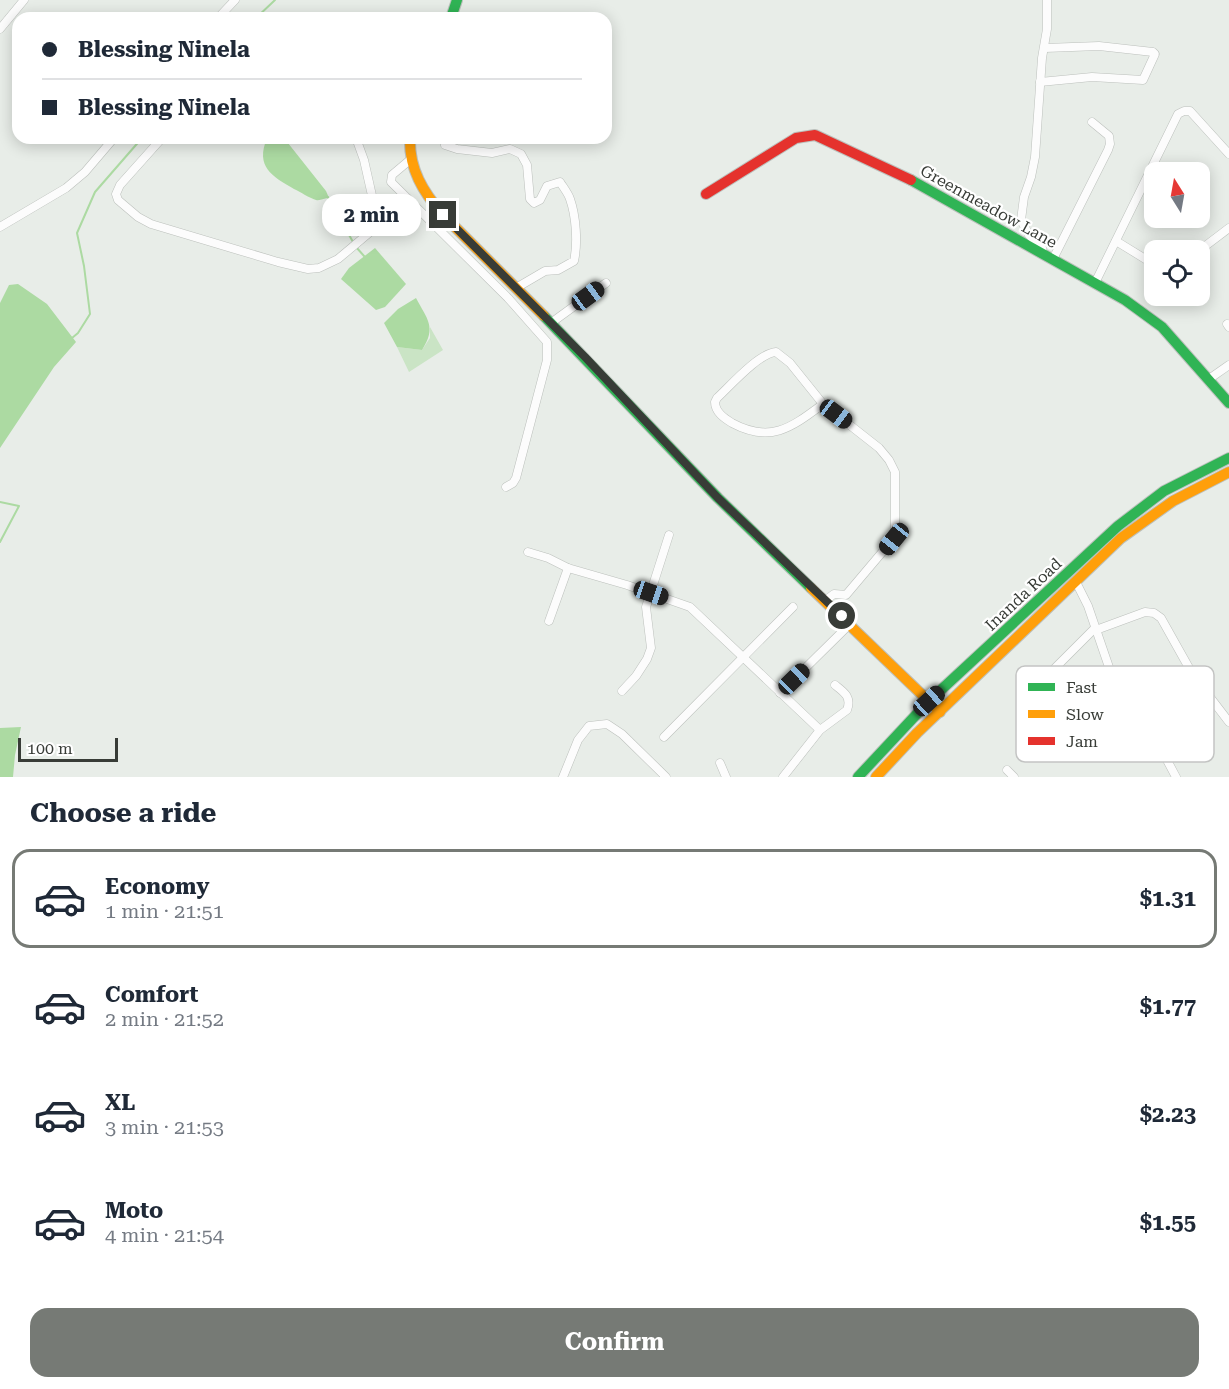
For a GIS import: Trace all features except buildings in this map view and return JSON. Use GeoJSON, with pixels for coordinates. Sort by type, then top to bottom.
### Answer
{"type":"FeatureCollection","features":[{"type":"Feature","properties":{"kind":"street"},"geometry":{"type":"LineString","coordinates":[[14,12],[24,0]]}},
{"type":"Feature","properties":{"kind":"street"},"geometry":{"type":"LineString","coordinates":[[224,12],[235,0]]}},
{"type":"Feature","properties":{"kind":"street"},"geometry":{"type":"LineString","coordinates":[[1047,0],[1035,157],[1024,197],[1021,220],[1029,235],[1048,256],[1110,144],[1109,136],[1092,122]]}},
{"type":"Feature","properties":{"kind":"street"},"geometry":{"type":"LineString","coordinates":[[0,29],[12,14]]}},
{"type":"Feature","properties":{"kind":"street"},"geometry":{"type":"LineString","coordinates":[[1040,82],[1092,76],[1143,80],[1155,54],[1099,46],[1045,48]]}},
{"type":"Feature","properties":{"kind":"street"},"geometry":{"type":"LineString","coordinates":[[1095,283],[1178,114],[1191,111],[1229,154]]}},
{"type":"Feature","properties":{"kind":"street","name":"Greenmeadow Lane"},"geometry":{"type":"LineString","coordinates":[[706,194],[796,138],[814,135],[914,182],[1125,300],[1162,327],[1229,403]]}},
{"type":"Feature","properties":{"kind":"street"},"geometry":{"type":"LineString","coordinates":[[0,227],[66,188],[85,172],[109,144]]}},
{"type":"Feature","properties":{"kind":"street"},"geometry":{"type":"LineString","coordinates":[[156,144],[124,179],[116,194],[124,206],[151,225],[278,262],[308,268],[330,264],[388,217],[407,198]]}},
{"type":"Feature","properties":{"kind":"street"},"geometry":{"type":"LineString","coordinates":[[358,144],[373,200],[388,217]]}},
{"type":"Feature","properties":{"kind":"street"},"geometry":{"type":"LineString","coordinates":[[410,144],[411,159],[424,193],[718,498],[940,712]]}},
{"type":"Feature","properties":{"kind":"street"},"geometry":{"type":"LineString","coordinates":[[445,146],[492,153],[510,149],[521,154],[527,165],[530,199],[534,203],[540,200],[547,186],[560,182],[570,197],[574,226],[574,261],[558,270],[545,271],[516,288]]}},
{"type":"Feature","properties":{"kind":"street"},"geometry":{"type":"LineString","coordinates":[[411,159],[397,169],[390,178],[395,187],[508,298],[547,342],[547,360],[516,478],[506,487]]}},
{"type":"Feature","properties":{"kind":"street"},"geometry":{"type":"LineString","coordinates":[[1210,242],[1229,228]]}},
{"type":"Feature","properties":{"kind":"street"},"geometry":{"type":"LineString","coordinates":[[1116,241],[1144,258]]}},
{"type":"Feature","properties":{"kind":"street"},"geometry":{"type":"LineString","coordinates":[[551,323],[606,283]]}},
{"type":"Feature","properties":{"kind":"street"},"geometry":{"type":"LineString","coordinates":[[823,404],[783,430],[767,433],[752,431],[731,422],[718,412],[715,402],[767,353],[776,352],[790,363],[823,404],[879,448],[889,460],[897,477],[894,539],[846,596],[834,594],[826,600]]}},
{"type":"Feature","properties":{"kind":"street"},"geometry":{"type":"LineString","coordinates":[[1209,379],[1229,364]]}},
{"type":"Feature","properties":{"kind":"street","name":"Inanda Road"},"geometry":{"type":"LineString","coordinates":[[858,777],[929,701],[1118,526],[1140,508],[1181,482],[1229,458]]}},
{"type":"Feature","properties":{"kind":"street","name":"Inanda Road"},"geometry":{"type":"LineString","coordinates":[[876,777],[940,712],[1121,538],[1172,500],[1229,472]]}},
{"type":"Feature","properties":{"kind":"street"},"geometry":{"type":"LineString","coordinates":[[622,691],[636,676],[651,648],[646,608],[669,535]]}},
{"type":"Feature","properties":{"kind":"street"},"geometry":{"type":"LineString","coordinates":[[528,552],[548,558],[568,568],[651,593],[690,608],[820,730]]}},
{"type":"Feature","properties":{"kind":"street"},"geometry":{"type":"LineString","coordinates":[[549,621],[568,568]]}},
{"type":"Feature","properties":{"kind":"street"},"geometry":{"type":"LineString","coordinates":[[1076,582],[1107,666]]}},
{"type":"Feature","properties":{"kind":"street"},"geometry":{"type":"LineString","coordinates":[[664,737],[793,607]]}},
{"type":"Feature","properties":{"kind":"street"},"geometry":{"type":"LineString","coordinates":[[1057,666],[1095,629],[1145,612],[1158,615],[1166,624],[1188,666]]}},
{"type":"Feature","properties":{"kind":"street"},"geometry":{"type":"LineString","coordinates":[[1000,637],[1023,622],[1030,627]]}},
{"type":"Feature","properties":{"kind":"street"},"geometry":{"type":"LineString","coordinates":[[780,693],[850,624]]}},
{"type":"Feature","properties":{"kind":"street"},"geometry":{"type":"LineString","coordinates":[[783,777],[820,730],[843,715],[849,707],[847,695],[835,685]]}},
{"type":"Feature","properties":{"kind":"street"},"geometry":{"type":"LineString","coordinates":[[1214,702],[1229,722]]}},
{"type":"Feature","properties":{"kind":"street"},"geometry":{"type":"LineString","coordinates":[[563,777],[578,740],[589,726],[607,724],[622,734],[666,777]]}},
{"type":"Feature","properties":{"kind":"street"},"geometry":{"type":"LineString","coordinates":[[871,762],[885,767]]}},
{"type":"Feature","properties":{"kind":"street"},"geometry":{"type":"LineString","coordinates":[[1168,762],[1176,777]]}},
{"type":"Feature","properties":{"kind":"street"},"geometry":{"type":"LineString","coordinates":[[720,763],[726,777]]}},
{"type":"Feature","properties":{"kind":"street"},"geometry":{"type":"LineString","coordinates":[[1007,770],[1014,777]]}},
{"type":"Feature","properties":{"kind":"shaded area"},"geometry":{"type":"Polygon","coordinates":[[[265,144],[289,144],[329,198],[313,199],[273,175],[264,163],[265,144]]]}},
{"type":"Feature","properties":{"kind":"shaded area"},"geometry":{"type":"Polygon","coordinates":[[[375,248],[406,284],[385,307],[376,310],[341,279],[349,268],[375,248]]]}},
{"type":"Feature","properties":{"kind":"shaded area"},"geometry":{"type":"Polygon","coordinates":[[[18,284],[47,304],[76,342],[54,367],[0,448],[0,303],[9,285],[18,284]]]}},
{"type":"Feature","properties":{"kind":"shaded area"},"geometry":{"type":"Polygon","coordinates":[[[416,298],[429,323],[429,335],[422,350],[397,347],[384,323],[398,309],[416,298]]]}},
{"type":"Feature","properties":{"kind":"shaded area"},"geometry":{"type":"Polygon","coordinates":[[[430,327],[443,350],[409,372],[397,347],[422,350],[430,338],[430,327]]]}},
{"type":"Feature","properties":{"kind":"shaded area"},"geometry":{"type":"Polygon","coordinates":[[[21,727],[13,777],[0,777],[0,728],[21,727]]]}},
{"type":"Feature","properties":{"kind":"waterway"},"geometry":{"type":"LineString","coordinates":[[262,12],[275,0]]}},
{"type":"Feature","properties":{"kind":"waterway"},"geometry":{"type":"LineString","coordinates":[[72,338],[90,314],[77,233],[95,192],[137,144]]}},
{"type":"Feature","properties":{"kind":"waterway"},"geometry":{"type":"LineString","coordinates":[[328,197],[353,242]]}},
{"type":"Feature","properties":{"kind":"waterway"},"geometry":{"type":"LineString","coordinates":[[356,247],[364,256]]}},
{"type":"Feature","properties":{"kind":"waterway"},"geometry":{"type":"LineString","coordinates":[[0,502],[19,506],[0,542]]}},
{"type":"Feature","properties":{"kind":"traffic: fast"},"geometry":{"type":"LineString","coordinates":[[453,12],[457,0]]}},
{"type":"Feature","properties":{"kind":"traffic: fast"},"geometry":{"type":"LineString","coordinates":[[911,180],[1125,300],[1162,327],[1229,403]]}},
{"type":"Feature","properties":{"kind":"traffic: fast"},"geometry":{"type":"LineString","coordinates":[[544,316],[718,498],[811,588]]}},
{"type":"Feature","properties":{"kind":"traffic: fast"},"geometry":{"type":"LineString","coordinates":[[858,777],[929,701],[1118,526],[1164,491],[1229,458]]}},
{"type":"Feature","properties":{"kind":"traffic: slow"},"geometry":{"type":"LineString","coordinates":[[410,144],[412,160],[419,180],[443,215],[544,316]]}},
{"type":"Feature","properties":{"kind":"traffic: slow"},"geometry":{"type":"LineString","coordinates":[[876,777],[917,733],[1121,538],[1173,501],[1229,472]]}},
{"type":"Feature","properties":{"kind":"traffic: slow"},"geometry":{"type":"LineString","coordinates":[[811,588],[940,712]]}},
{"type":"Feature","properties":{"kind":"traffic: jam"},"geometry":{"type":"LineString","coordinates":[[706,194],[796,138],[815,135],[911,180]]}},
{"type":"Feature","properties":{"kind":"route"},"geometry":{"type":"LineString","coordinates":[[443,215],[585,357],[718,498],[842,616]]}}]}
